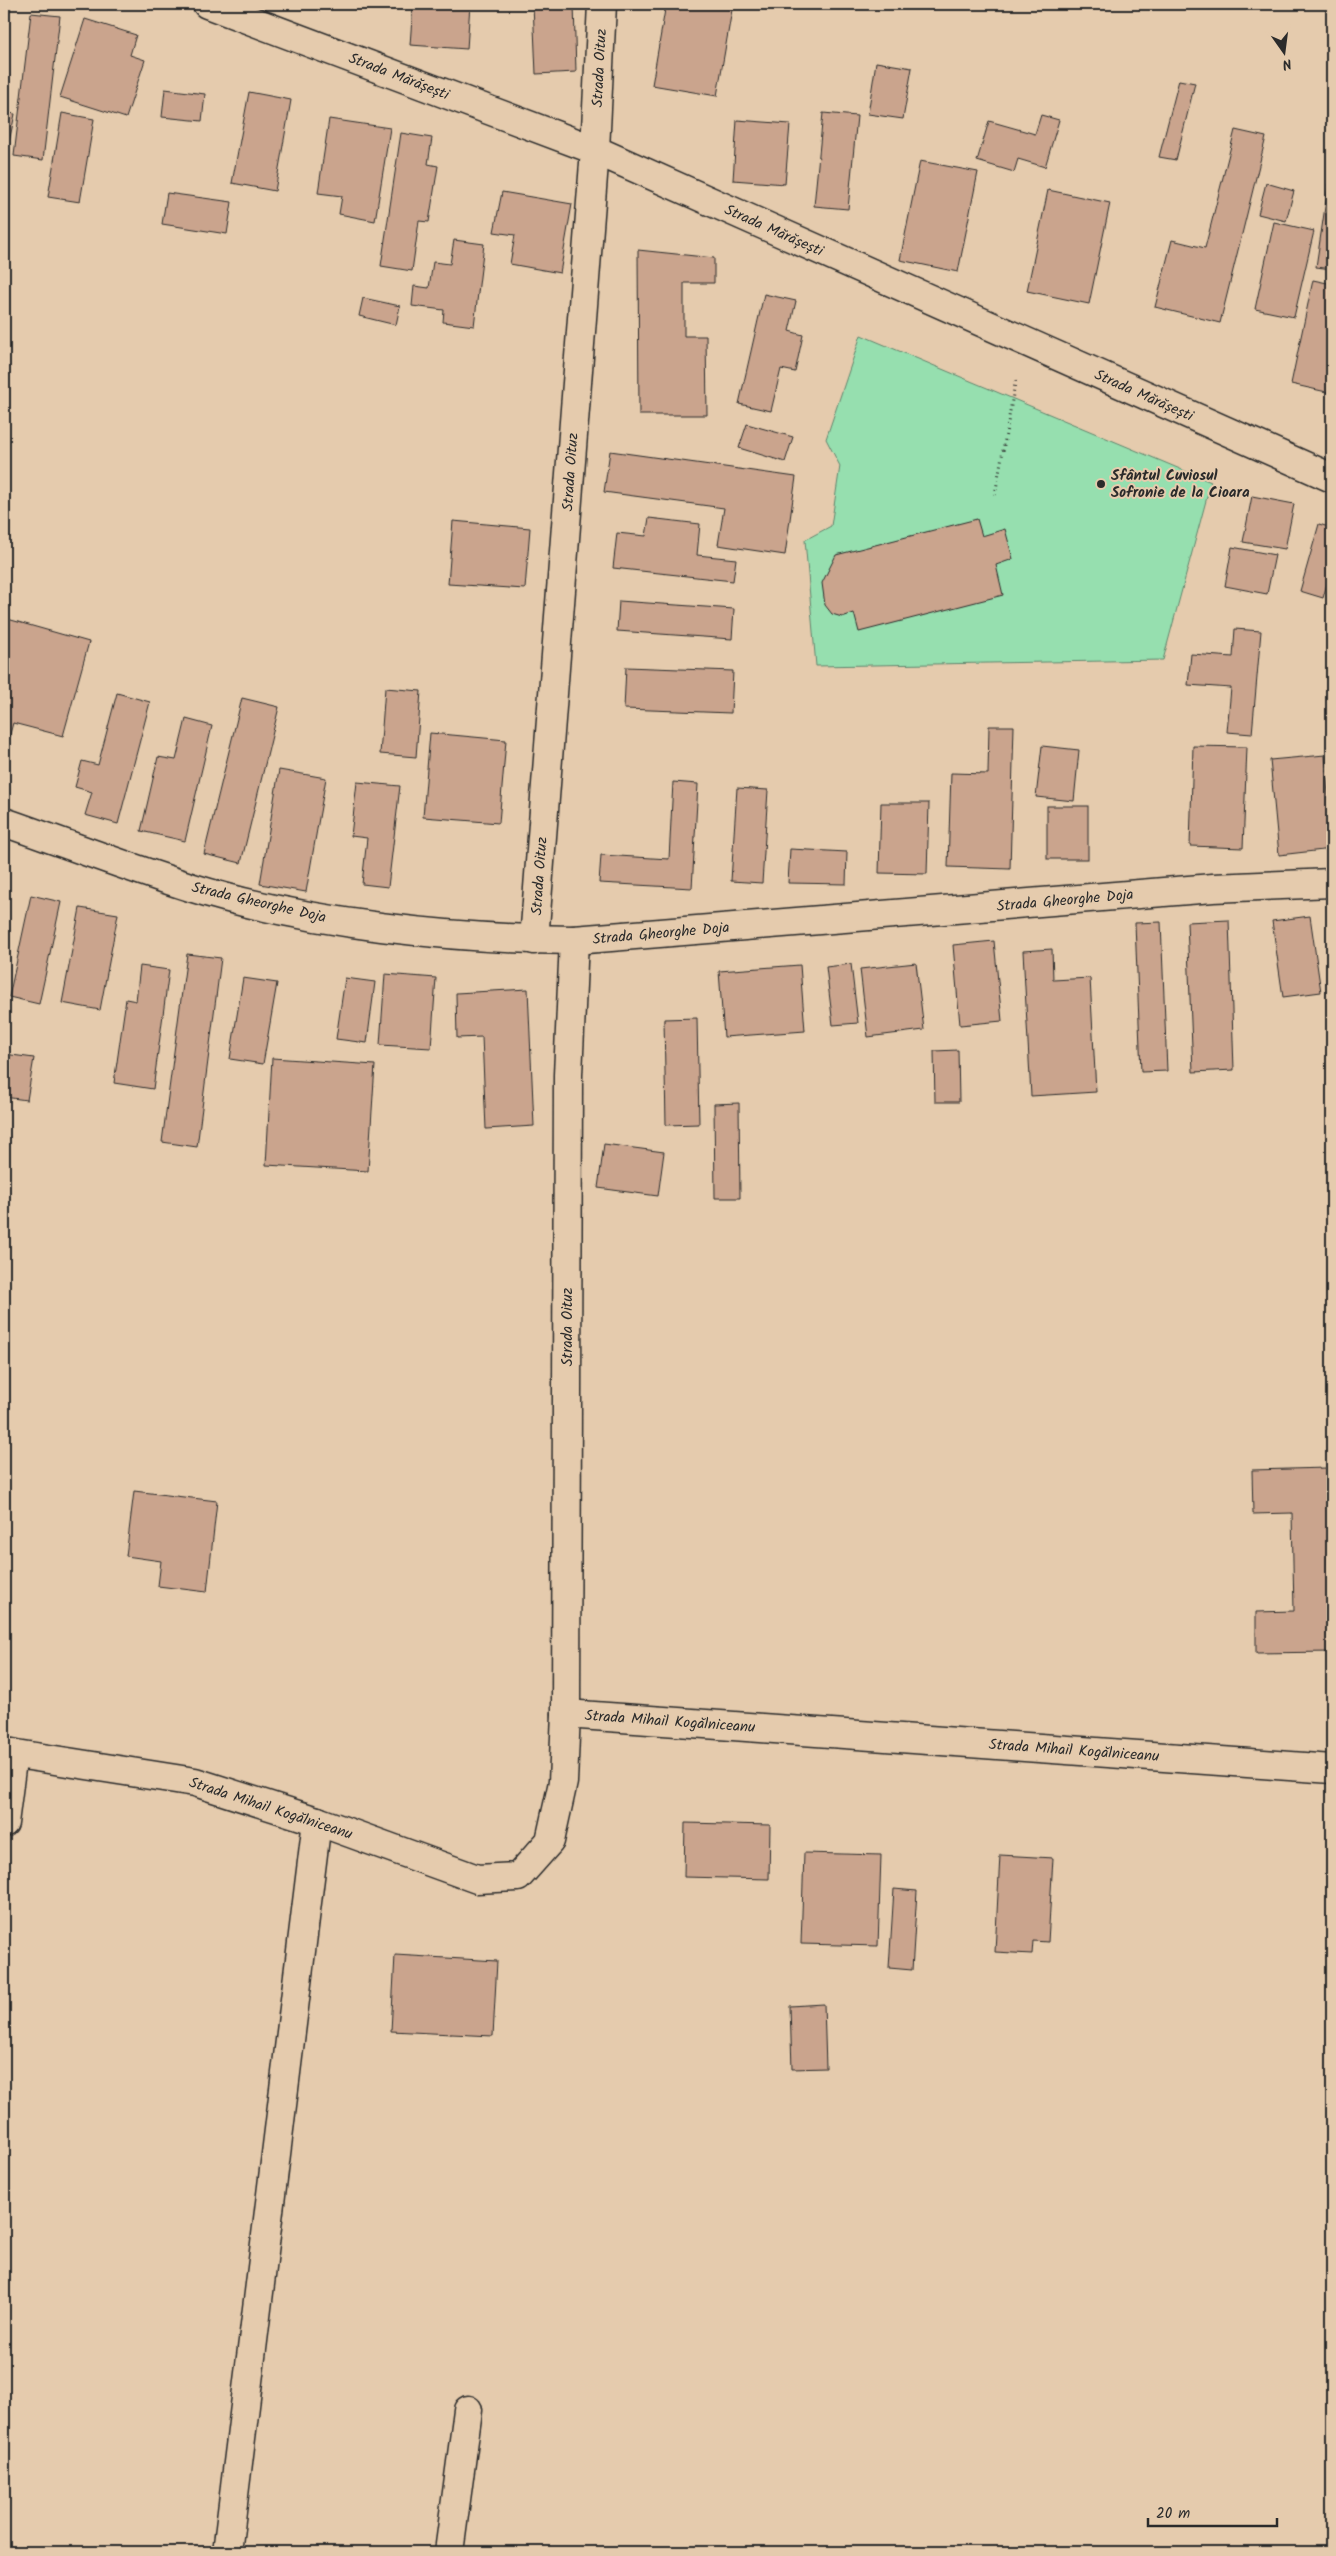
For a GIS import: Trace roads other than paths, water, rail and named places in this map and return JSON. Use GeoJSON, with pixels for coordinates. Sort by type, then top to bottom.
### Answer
{"type":"FeatureCollection","features":[{"type":"Feature","properties":{"kind":"street","name":"Strada Mărășești"},"geometry":{"type":"LineString","coordinates":[[206,4],[595,150],[1332,478]]}},
{"type":"Feature","properties":{"kind":"street","name":"Strada Oituz"},"geometry":{"type":"LineString","coordinates":[[534,940],[595,150],[602,4]]}},
{"type":"Feature","properties":{"kind":"street","name":"Strada Gheorghe Doja"},"geometry":{"type":"LineString","coordinates":[[4,822],[194,889],[272,908],[400,928],[534,940],[574,940],[1213,888],[1332,883]]}},
{"type":"Feature","properties":{"kind":"street","name":"Strada Oituz"},"geometry":{"type":"LineString","coordinates":[[566,1714],[568,1075],[574,940]]}},
{"type":"Feature","properties":{"kind":"street","name":"Strada Mihail Kogălniceanu"},"geometry":{"type":"LineString","coordinates":[[8,1753],[195,1782],[317,1821],[477,1879],[518,1877],[550,1841],[563,1782],[566,1714],[1332,1769]]}},
{"type":"Feature","properties":{"kind":"street"},"geometry":{"type":"LineString","coordinates":[[4,1823],[8,1753]]}},
{"type":"Feature","properties":{"kind":"street"},"geometry":{"type":"LineString","coordinates":[[227,2552],[317,1821]]}},
{"type":"Feature","properties":{"kind":"street"},"geometry":{"type":"LineString","coordinates":[[449,2552],[468,2410]]}},
{"type":"Feature","properties":{"kind":"place","name":"Sfântul Cuviosul Sofronie de la Cioara"},"geometry":{"type":"Point","coordinates":[1101,484]}}]}
